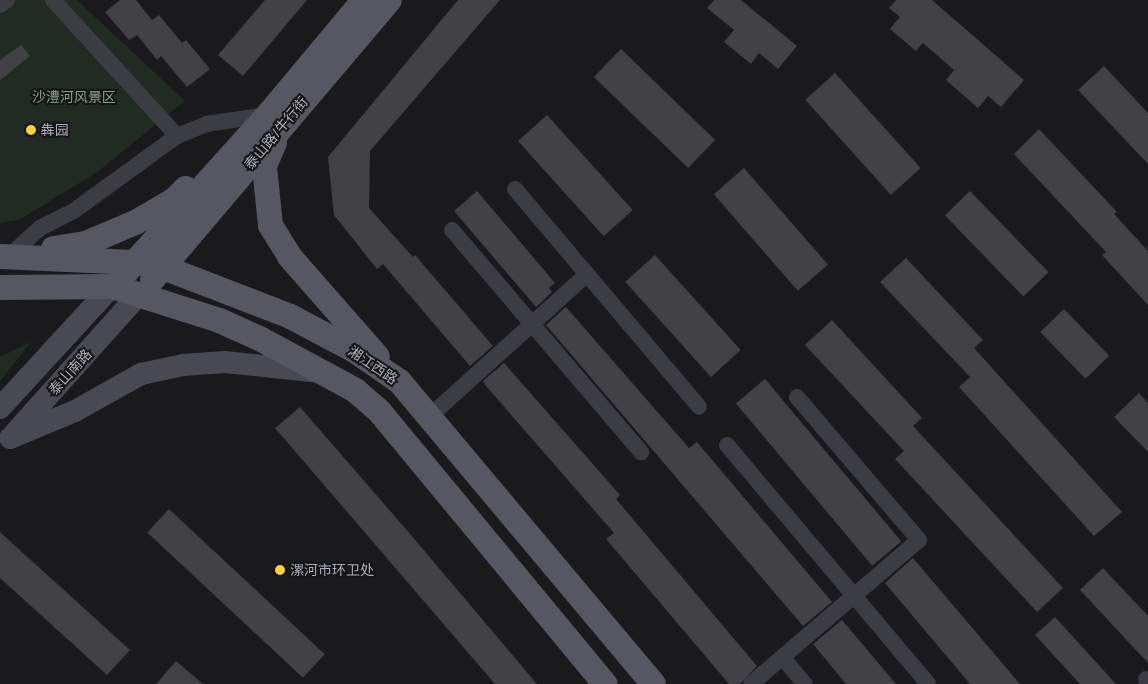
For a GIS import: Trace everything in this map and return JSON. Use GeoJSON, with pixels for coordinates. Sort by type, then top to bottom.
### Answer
{"type":"FeatureCollection","features":[{"type":"Feature","properties":{"kind":"main road","name":"泰山路/牛行街"},"geometry":{"type":"LineString","coordinates":[[139,294],[163,267],[363,0]]}},
{"type":"Feature","properties":{"kind":"main road","name":"泰山路/牛行街"},"geometry":{"type":"LineString","coordinates":[[112,286],[273,122],[389,0]]}},
{"type":"Feature","properties":{"kind":"main road"},"geometry":{"type":"LineString","coordinates":[[5,256],[85,242],[135,222],[173,200],[232,139],[273,122]]}},
{"type":"Feature","properties":{"kind":"main road"},"geometry":{"type":"LineString","coordinates":[[273,122],[264,166],[270,225],[289,256],[399,380]]}},
{"type":"Feature","properties":{"kind":"main road","name":"湘江西路"},"geometry":{"type":"LineString","coordinates":[[5,256],[134,262],[163,267],[290,316],[354,350],[399,380],[653,684]]}},
{"type":"Feature","properties":{"kind":"main road"},"geometry":{"type":"LineString","coordinates":[[0,287],[112,286],[218,320],[355,390],[379,411],[605,684]]}},
{"type":"Feature","properties":{"kind":"main road","name":"泰山南路"},"geometry":{"type":"LineString","coordinates":[[0,408],[112,286]]}},
{"type":"Feature","properties":{"kind":"main road","name":"泰山南路"},"geometry":{"type":"LineString","coordinates":[[5,444],[139,294]]}},
{"type":"Feature","properties":{"kind":"main road"},"geometry":{"type":"LineString","coordinates":[[5,444],[75,411],[141,374],[183,365],[225,362],[325,373]]}},
{"type":"Feature","properties":{"kind":"street"},"geometry":{"type":"LineString","coordinates":[[0,5],[6,0]]}},
{"type":"Feature","properties":{"kind":"street"},"geometry":{"type":"LineString","coordinates":[[53,0],[177,136]]}},
{"type":"Feature","properties":{"kind":"street"},"geometry":{"type":"LineString","coordinates":[[5,256],[40,228],[75,210],[177,136],[206,124],[273,122]]}},
{"type":"Feature","properties":{"kind":"street"},"geometry":{"type":"LineString","coordinates":[[515,189],[699,407]]}},
{"type":"Feature","properties":{"kind":"street"},"geometry":{"type":"LineString","coordinates":[[452,230],[641,452]]}},
{"type":"Feature","properties":{"kind":"street"},"geometry":{"type":"LineString","coordinates":[[429,417],[586,275]]}},
{"type":"Feature","properties":{"kind":"street"},"geometry":{"type":"LineString","coordinates":[[751,684],[919,540],[797,397]]}},
{"type":"Feature","properties":{"kind":"street"},"geometry":{"type":"LineString","coordinates":[[727,445],[928,684]]}},
{"type":"Feature","properties":{"kind":"street"},"geometry":{"type":"LineString","coordinates":[[783,658],[805,684]]}},
{"type":"Feature","properties":{"kind":"green space","name":"沙澧河风景区"},"geometry":{"type":"Polygon","coordinates":[[[0,0],[77,0],[185,101],[96,173],[19,220],[0,223],[0,0]]]}},
{"type":"Feature","properties":{"kind":"green space"},"geometry":{"type":"Polygon","coordinates":[[[31,342],[0,381],[0,357],[31,342]]]}},
{"type":"Feature","properties":{"kind":"building"},"geometry":{"type":"Polygon","coordinates":[[[120,0],[136,0],[152,20],[159,15],[182,43],[186,40],[210,69],[187,87],[161,56],[157,60],[137,35],[129,40],[105,12],[120,0]]]}},
{"type":"Feature","properties":{"kind":"building"},"geometry":{"type":"Polygon","coordinates":[[[265,0],[307,0],[243,76],[218,55],[265,0]]]}},
{"type":"Feature","properties":{"kind":"building"},"geometry":{"type":"Polygon","coordinates":[[[458,0],[500,0],[370,151],[369,208],[413,257],[415,255],[493,346],[470,366],[383,264],[377,269],[334,215],[328,157],[458,0]]]}},
{"type":"Feature","properties":{"kind":"building"},"geometry":{"type":"Polygon","coordinates":[[[714,0],[741,0],[797,46],[778,69],[759,53],[751,64],[724,42],[734,30],[707,8],[714,0]]]}},
{"type":"Feature","properties":{"kind":"building"},"geometry":{"type":"Polygon","coordinates":[[[896,0],[932,0],[1024,80],[1001,107],[988,96],[978,108],[946,80],[954,70],[923,43],[916,51],[890,29],[900,17],[889,8],[896,0]]]}},
{"type":"Feature","properties":{"kind":"building"},"geometry":{"type":"Polygon","coordinates":[[[21,45],[30,56],[0,80],[0,60],[21,45]]]}},
{"type":"Feature","properties":{"kind":"building"},"geometry":{"type":"Polygon","coordinates":[[[621,49],[715,140],[688,168],[594,77],[621,49]]]}},
{"type":"Feature","properties":{"kind":"building"},"geometry":{"type":"Polygon","coordinates":[[[1104,66],[1148,113],[1148,164],[1078,90],[1104,66]]]}},
{"type":"Feature","properties":{"kind":"building"},"geometry":{"type":"Polygon","coordinates":[[[835,73],[921,168],[891,195],[805,100],[835,73]]]}},
{"type":"Feature","properties":{"kind":"building"},"geometry":{"type":"Polygon","coordinates":[[[547,115],[633,210],[604,236],[518,141],[547,115]]]}},
{"type":"Feature","properties":{"kind":"building"},"geometry":{"type":"Polygon","coordinates":[[[1039,129],[1117,212],[1114,214],[1148,251],[1148,305],[1102,255],[1106,252],[1014,154],[1039,129]]]}},
{"type":"Feature","properties":{"kind":"building"},"geometry":{"type":"Polygon","coordinates":[[[744,168],[828,265],[798,291],[714,194],[744,168]]]}},
{"type":"Feature","properties":{"kind":"building"},"geometry":{"type":"Polygon","coordinates":[[[477,191],[555,283],[549,288],[552,292],[536,307],[454,211],[477,191]]]}},
{"type":"Feature","properties":{"kind":"building"},"geometry":{"type":"Polygon","coordinates":[[[970,191],[1048,272],[1023,297],[945,215],[970,191]]]}},
{"type":"Feature","properties":{"kind":"building"},"geometry":{"type":"Polygon","coordinates":[[[655,255],[741,350],[711,377],[625,282],[655,255]]]}},
{"type":"Feature","properties":{"kind":"building"},"geometry":{"type":"Polygon","coordinates":[[[906,258],[983,340],[974,348],[1122,512],[1094,536],[959,387],[970,377],[880,282],[906,258]]]}},
{"type":"Feature","properties":{"kind":"building"},"geometry":{"type":"Polygon","coordinates":[[[566,307],[689,448],[697,442],[832,602],[803,626],[546,325],[566,307]]]}},
{"type":"Feature","properties":{"kind":"building"},"geometry":{"type":"Polygon","coordinates":[[[1064,309],[1109,356],[1085,379],[1040,332],[1064,309]]]}},
{"type":"Feature","properties":{"kind":"building"},"geometry":{"type":"Polygon","coordinates":[[[832,320],[922,418],[913,426],[1063,588],[1037,612],[895,459],[904,451],[805,345],[832,320]]]}},
{"type":"Feature","properties":{"kind":"building"},"geometry":{"type":"Polygon","coordinates":[[[504,363],[620,495],[616,499],[757,666],[740,684],[729,684],[606,539],[614,533],[486,386],[483,381],[504,363]]]}},
{"type":"Feature","properties":{"kind":"building"},"geometry":{"type":"Polygon","coordinates":[[[765,379],[901,541],[872,566],[736,403],[765,379]]]}},
{"type":"Feature","properties":{"kind":"building"},"geometry":{"type":"Polygon","coordinates":[[[1139,393],[1148,403],[1148,452],[1114,417],[1139,393]]]}},
{"type":"Feature","properties":{"kind":"building"},"geometry":{"type":"Polygon","coordinates":[[[300,407],[537,684],[495,684],[275,428],[300,407]]]}},
{"type":"Feature","properties":{"kind":"building"},"geometry":{"type":"Polygon","coordinates":[[[169,509],[325,654],[303,678],[147,532],[169,509]]]}},
{"type":"Feature","properties":{"kind":"building"},"geometry":{"type":"Polygon","coordinates":[[[0,532],[130,650],[107,675],[0,578],[0,532]]]}},
{"type":"Feature","properties":{"kind":"building"},"geometry":{"type":"Polygon","coordinates":[[[913,558],[1020,684],[970,684],[885,583],[913,558]]]}},
{"type":"Feature","properties":{"kind":"building"},"geometry":{"type":"Polygon","coordinates":[[[1103,568],[1148,616],[1148,663],[1080,590],[1103,568]]]}},
{"type":"Feature","properties":{"kind":"building"},"geometry":{"type":"Polygon","coordinates":[[[1055,617],[1116,684],[1080,684],[1035,635],[1055,617]]]}},
{"type":"Feature","properties":{"kind":"building"},"geometry":{"type":"Polygon","coordinates":[[[842,620],[896,684],[846,684],[813,644],[842,620]]]}},
{"type":"Feature","properties":{"kind":"building"},"geometry":{"type":"Polygon","coordinates":[[[176,661],[203,684],[156,684],[176,661]]]}},
{"type":"Feature","properties":{"kind":"place","name":"犇园"},"geometry":{"type":"Point","coordinates":[31,130]}},
{"type":"Feature","properties":{"kind":"place","name":"漯河市环卫处"},"geometry":{"type":"Point","coordinates":[280,570]}}]}
